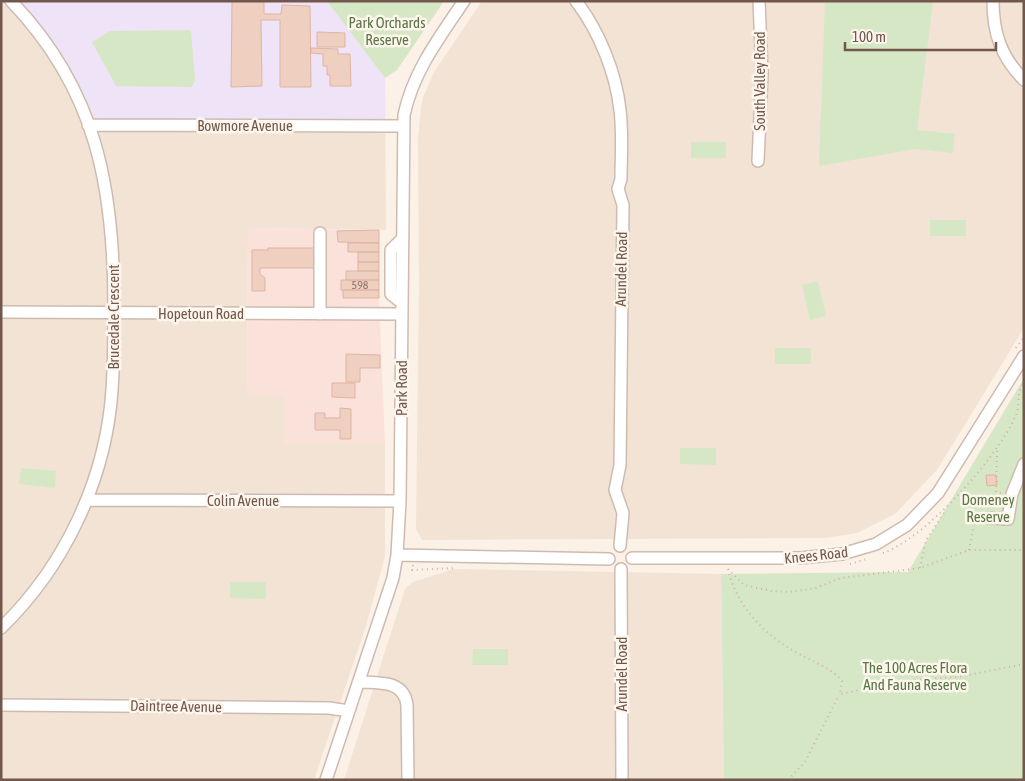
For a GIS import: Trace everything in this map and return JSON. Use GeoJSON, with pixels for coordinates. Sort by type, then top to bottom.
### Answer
{"type":"FeatureCollection","features":[{"type":"Feature","properties":{"kind":"street","name":"Brucedale Crescent"},"geometry":{"type":"LineString","coordinates":[[1,628],[39,585],[58,557],[87,500],[104,448],[114,365],[111,216],[104,173],[88,125],[61,64],[11,1]]}},
{"type":"Feature","properties":{"kind":"street","name":"Park Road"},"geometry":{"type":"LineString","coordinates":[[326,780],[386,602],[397,555],[400,501],[403,126],[409,95],[418,73],[464,1]]}},
{"type":"Feature","properties":{"kind":"street","name":"Arundel Road"},"geometry":{"type":"LineString","coordinates":[[576,1],[585,13],[607,58],[621,112],[621,180],[618,189],[623,205],[620,465],[615,490],[623,513],[620,546]]}},
{"type":"Feature","properties":{"kind":"street","name":"South Valley Road"},"geometry":{"type":"LineString","coordinates":[[758,161],[762,73],[759,1]]}},
{"type":"Feature","properties":{"kind":"street"},"geometry":{"type":"LineString","coordinates":[[993,1],[993,26],[1001,51],[1024,80]]}},
{"type":"Feature","properties":{"kind":"street","name":"Bowmore Avenue"},"geometry":{"type":"LineString","coordinates":[[88,125],[403,126]]}},
{"type":"Feature","properties":{"kind":"street"},"geometry":{"type":"LineString","coordinates":[[320,233],[320,314]]}},
{"type":"Feature","properties":{"kind":"street","name":"Hopetoun Road"},"geometry":{"type":"LineString","coordinates":[[1,312],[320,314],[402,308]]}},
{"type":"Feature","properties":{"kind":"street","name":"Knees Road"},"geometry":{"type":"LineString","coordinates":[[632,558],[800,558],[842,554],[876,544],[907,525],[938,493],[1024,356]]}},
{"type":"Feature","properties":{"kind":"street"},"geometry":{"type":"LineString","coordinates":[[990,518],[1008,519],[1012,494],[1024,464]]}},
{"type":"Feature","properties":{"kind":"street","name":"Colin Avenue"},"geometry":{"type":"LineString","coordinates":[[87,500],[400,501]]}},
{"type":"Feature","properties":{"kind":"street"},"geometry":{"type":"LineString","coordinates":[[620,546],[629,551],[632,558],[629,565],[620,569],[614,568],[609,559],[613,549],[620,546]]}},
{"type":"Feature","properties":{"kind":"street"},"geometry":{"type":"LineString","coordinates":[[397,555],[609,559]]}},
{"type":"Feature","properties":{"kind":"street","name":"Arundel Road"},"geometry":{"type":"LineString","coordinates":[[620,569],[622,780]]}},
{"type":"Feature","properties":{"kind":"street"},"geometry":{"type":"LineString","coordinates":[[360,682],[394,686],[405,694],[407,705],[408,780]]}},
{"type":"Feature","properties":{"kind":"street","name":"Daintree Avenue"},"geometry":{"type":"LineString","coordinates":[[1,705],[329,708],[349,712]]}},
{"type":"Feature","properties":{"kind":"path"},"geometry":{"type":"LineString","coordinates":[[879,554],[897,548],[954,500],[996,450],[1017,413],[1018,392],[1024,382]]}},
{"type":"Feature","properties":{"kind":"path"},"geometry":{"type":"LineString","coordinates":[[996,450],[996,492],[1012,494]]}},
{"type":"Feature","properties":{"kind":"path"},"geometry":{"type":"LineString","coordinates":[[920,568],[926,540],[946,510]]}},
{"type":"Feature","properties":{"kind":"path"},"geometry":{"type":"LineString","coordinates":[[969,550],[975,518],[990,518]]}},
{"type":"Feature","properties":{"kind":"path"},"geometry":{"type":"LineString","coordinates":[[728,569],[744,585],[771,592],[789,592],[816,588],[841,578],[920,568],[969,550],[1024,550]]}},
{"type":"Feature","properties":{"kind":"path"},"geometry":{"type":"LineString","coordinates":[[413,556],[412,570],[456,568]]}},
{"type":"Feature","properties":{"kind":"path"},"geometry":{"type":"LineString","coordinates":[[844,564],[871,558]]}},
{"type":"Feature","properties":{"kind":"path"},"geometry":{"type":"LineString","coordinates":[[728,569],[738,569]]}},
{"type":"Feature","properties":{"kind":"path"},"geometry":{"type":"LineString","coordinates":[[728,569],[743,605],[752,618],[784,646],[834,673],[842,681],[840,694],[805,762],[788,780]]}},
{"type":"Feature","properties":{"kind":"path"},"geometry":{"type":"LineString","coordinates":[[840,694],[903,681],[958,677],[1024,664]]}},
{"type":"Feature","properties":{"kind":"shaded area"},"geometry":{"type":"Polygon","coordinates":[[[1,1],[327,1],[385,78],[386,230],[248,228],[247,394],[284,395],[285,443],[385,443],[385,556],[366,626],[314,780],[1,780],[1,1]]]}},
{"type":"Feature","properties":{"kind":"shaded area"},"geometry":{"type":"Polygon","coordinates":[[[17,1],[327,1],[385,78],[385,120],[99,119],[91,113],[62,56],[17,1]]]}},
{"type":"Feature","properties":{"kind":"shaded area"},"geometry":{"type":"Polygon","coordinates":[[[482,1],[1024,1],[1024,328],[937,470],[895,514],[857,533],[825,538],[422,540],[416,529],[419,285],[418,137],[422,100],[434,72],[482,1]]]}},
{"type":"Feature","properties":{"kind":"shaded area"},"geometry":{"type":"Polygon","coordinates":[[[248,228],[379,230],[379,298],[385,443],[284,443],[284,395],[247,395],[248,228]]]}},
{"type":"Feature","properties":{"kind":"shaded area"},"geometry":{"type":"Polygon","coordinates":[[[454,569],[721,574],[724,780],[344,780],[405,589],[413,582],[454,569]]]}},
{"type":"Feature","properties":{"kind":"green space","name":"Park Orchards Reserve"},"geometry":{"type":"Polygon","coordinates":[[[327,1],[444,1],[397,70],[385,78],[327,1]]]}},
{"type":"Feature","properties":{"kind":"green space"},"geometry":{"type":"Polygon","coordinates":[[[825,1],[933,1],[917,130],[955,134],[953,153],[915,149],[819,166],[825,1]]]}},
{"type":"Feature","properties":{"kind":"green space"},"geometry":{"type":"Polygon","coordinates":[[[110,31],[191,31],[195,80],[192,87],[116,86],[92,42],[110,31]]]}},
{"type":"Feature","properties":{"kind":"green space"},"geometry":{"type":"Polygon","coordinates":[[[691,142],[726,142],[726,158],[691,158],[691,142]]]}},
{"type":"Feature","properties":{"kind":"green space"},"geometry":{"type":"Polygon","coordinates":[[[930,220],[966,220],[966,236],[930,236],[930,220]]]}},
{"type":"Feature","properties":{"kind":"green space"},"geometry":{"type":"Polygon","coordinates":[[[818,281],[826,316],[810,320],[802,285],[818,281]]]}},
{"type":"Feature","properties":{"kind":"green space"},"geometry":{"type":"Polygon","coordinates":[[[775,348],[811,348],[811,364],[775,364],[775,348]]]}},
{"type":"Feature","properties":{"kind":"green space","name":"The 100 Acres Flora And Fauna Reserve"},"geometry":{"type":"Polygon","coordinates":[[[1024,378],[1024,780],[724,780],[721,574],[908,572],[1024,378]]]}},
{"type":"Feature","properties":{"kind":"green space"},"geometry":{"type":"Polygon","coordinates":[[[680,448],[716,448],[716,465],[680,464],[680,448]]]}},
{"type":"Feature","properties":{"kind":"green space"},"geometry":{"type":"Polygon","coordinates":[[[21,468],[56,471],[55,488],[19,484],[21,468]]]}},
{"type":"Feature","properties":{"kind":"green space"},"geometry":{"type":"Polygon","coordinates":[[[230,582],[266,582],[266,599],[230,598],[230,582]]]}},
{"type":"Feature","properties":{"kind":"green space"},"geometry":{"type":"Polygon","coordinates":[[[473,649],[508,649],[508,665],[472,665],[473,649]]]}},
{"type":"Feature","properties":{"kind":"building"},"geometry":{"type":"Polygon","coordinates":[[[232,1],[264,1],[264,14],[281,14],[282,5],[310,6],[311,87],[280,87],[280,20],[261,20],[262,86],[231,87],[232,1]]]}},
{"type":"Feature","properties":{"kind":"building"},"geometry":{"type":"Polygon","coordinates":[[[317,32],[345,33],[345,47],[317,47],[317,32]]]}},
{"type":"Feature","properties":{"kind":"building"},"geometry":{"type":"Polygon","coordinates":[[[311,48],[338,49],[338,54],[350,54],[351,86],[330,86],[330,75],[327,75],[327,66],[323,66],[323,54],[311,53],[311,48]]]}},
{"type":"Feature","properties":{"kind":"building"},"geometry":{"type":"Polygon","coordinates":[[[379,230],[379,243],[338,242],[337,231],[379,230]]]}},
{"type":"Feature","properties":{"kind":"building"},"geometry":{"type":"Polygon","coordinates":[[[348,243],[379,243],[379,252],[348,252],[348,243]]]}},
{"type":"Feature","properties":{"kind":"building"},"geometry":{"type":"Polygon","coordinates":[[[268,248],[317,248],[317,268],[260,268],[260,274],[265,278],[265,291],[252,291],[252,250],[268,250],[268,248]]]}},
{"type":"Feature","properties":{"kind":"building"},"geometry":{"type":"Polygon","coordinates":[[[358,252],[379,252],[379,262],[358,262],[358,252]]]}},
{"type":"Feature","properties":{"kind":"building"},"geometry":{"type":"Polygon","coordinates":[[[358,262],[379,262],[379,271],[358,271],[358,262]]]}},
{"type":"Feature","properties":{"kind":"building"},"geometry":{"type":"Polygon","coordinates":[[[346,271],[379,271],[379,280],[346,280],[346,271]]]}},
{"type":"Feature","properties":{"kind":"building"},"geometry":{"type":"Polygon","coordinates":[[[341,280],[379,280],[379,290],[341,290],[341,280]]]}},
{"type":"Feature","properties":{"kind":"building"},"geometry":{"type":"Polygon","coordinates":[[[343,290],[379,290],[379,298],[343,298],[343,290]]]}},
{"type":"Feature","properties":{"kind":"building"},"geometry":{"type":"Polygon","coordinates":[[[346,354],[380,355],[380,368],[360,368],[360,382],[346,382],[346,354]]]}},
{"type":"Feature","properties":{"kind":"building"},"geometry":{"type":"Polygon","coordinates":[[[332,383],[355,383],[355,398],[332,397],[332,383]]]}},
{"type":"Feature","properties":{"kind":"building"},"geometry":{"type":"Polygon","coordinates":[[[340,408],[351,409],[351,439],[340,439],[340,430],[315,430],[315,413],[325,413],[325,418],[340,418],[340,408]]]}},
{"type":"Feature","properties":{"kind":"building"},"geometry":{"type":"Polygon","coordinates":[[[986,475],[996,475],[997,485],[987,486],[986,475]]]}},
{"type":"Feature","properties":{"kind":"park label","name":"Domeney Reserve"},"geometry":{"type":"Point","coordinates":[988,508]}}]}
